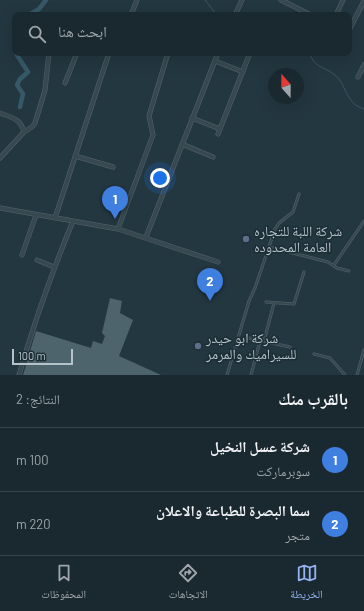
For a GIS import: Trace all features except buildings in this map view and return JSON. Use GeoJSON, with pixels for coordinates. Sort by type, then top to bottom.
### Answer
{"type":"FeatureCollection","features":[{"type":"Feature","properties":{"kind":"street"},"geometry":{"type":"LineString","coordinates":[[132,12],[137,0]]}},
{"type":"Feature","properties":{"kind":"street"},"geometry":{"type":"LineString","coordinates":[[236,12],[242,0]]}},
{"type":"Feature","properties":{"kind":"street"},"geometry":{"type":"LineString","coordinates":[[281,0],[305,12]]}},
{"type":"Feature","properties":{"kind":"street"},"geometry":{"type":"LineString","coordinates":[[337,12],[343,0]]}},
{"type":"Feature","properties":{"kind":"street"},"geometry":{"type":"LineString","coordinates":[[352,24],[364,1]]}},
{"type":"Feature","properties":{"kind":"street"},"geometry":{"type":"LineString","coordinates":[[0,158],[24,132],[35,123],[45,90],[49,56]]}},
{"type":"Feature","properties":{"kind":"street"},"geometry":{"type":"LineString","coordinates":[[65,83],[76,56]]}},
{"type":"Feature","properties":{"kind":"street"},"geometry":{"type":"LineString","coordinates":[[55,218],[108,56]]}},
{"type":"Feature","properties":{"kind":"street"},"geometry":{"type":"LineString","coordinates":[[118,229],[152,135],[150,116],[167,56]]}},
{"type":"Feature","properties":{"kind":"street"},"geometry":{"type":"LineString","coordinates":[[146,237],[217,56]]}},
{"type":"Feature","properties":{"kind":"street"},"geometry":{"type":"LineString","coordinates":[[218,134],[249,56]]}},
{"type":"Feature","properties":{"kind":"street"},"geometry":{"type":"LineString","coordinates":[[215,61],[243,72]]}},
{"type":"Feature","properties":{"kind":"street"},"geometry":{"type":"LineString","coordinates":[[358,77],[364,65]]}},
{"type":"Feature","properties":{"kind":"street"},"geometry":{"type":"LineString","coordinates":[[0,113],[18,121],[24,132]]}},
{"type":"Feature","properties":{"kind":"street"},"geometry":{"type":"LineString","coordinates":[[192,118],[220,129]]}},
{"type":"Feature","properties":{"kind":"street"},"geometry":{"type":"LineString","coordinates":[[182,144],[213,157]]}},
{"type":"Feature","properties":{"kind":"street"},"geometry":{"type":"LineString","coordinates":[[75,156],[113,167]]}},
{"type":"Feature","properties":{"kind":"street"},"geometry":{"type":"LineString","coordinates":[[0,208],[118,229],[218,262]]}},
{"type":"Feature","properties":{"kind":"street"},"geometry":{"type":"LineString","coordinates":[[22,255],[36,215]]}},
{"type":"Feature","properties":{"kind":"street"},"geometry":{"type":"LineString","coordinates":[[19,375],[34,324],[54,267],[73,221]]}},
{"type":"Feature","properties":{"kind":"street"},"geometry":{"type":"LineString","coordinates":[[37,260],[54,267]]}},
{"type":"Feature","properties":{"kind":"lane"},"geometry":{"type":"LineString","coordinates":[[227,375],[249,301],[254,291],[277,225],[294,212],[299,194]]}},
{"type":"Feature","properties":{"kind":"lane"},"geometry":{"type":"LineString","coordinates":[[334,265],[364,221]]}},
{"type":"Feature","properties":{"kind":"lane"},"geometry":{"type":"LineString","coordinates":[[269,247],[328,262],[349,271]]}},
{"type":"Feature","properties":{"kind":"lane"},"geometry":{"type":"LineString","coordinates":[[266,302],[292,304],[296,302],[304,272]]}},
{"type":"Feature","properties":{"kind":"lane"},"geometry":{"type":"LineString","coordinates":[[264,341],[274,302]]}},
{"type":"Feature","properties":{"kind":"lane"},"geometry":{"type":"LineString","coordinates":[[250,338],[290,347]]}},
{"type":"Feature","properties":{"kind":"lane"},"geometry":{"type":"LineString","coordinates":[[251,375],[260,341]]}},
{"type":"Feature","properties":{"kind":"lane"},"geometry":{"type":"LineString","coordinates":[[357,375],[364,350]]}},
{"type":"Feature","properties":{"kind":"lane"},"geometry":{"type":"LineString","coordinates":[[314,354],[330,358],[345,375]]}},
{"type":"Feature","properties":{"kind":"waterway"},"geometry":{"type":"LineString","coordinates":[[34,12],[39,9],[46,0]]}},
{"type":"Feature","properties":{"kind":"waterway"},"geometry":{"type":"LineString","coordinates":[[205,0],[215,12]]}},
{"type":"Feature","properties":{"kind":"waterway"},"geometry":{"type":"LineString","coordinates":[[18,56],[28,72],[20,79],[17,85],[23,94],[20,107]]}},
{"type":"Feature","properties":{"kind":"waterway"},"geometry":{"type":"LineString","coordinates":[[311,56],[318,65],[337,77],[350,99],[358,107],[364,109]]}},
{"type":"Feature","properties":{"kind":"place","name":"شركة عسل النخيل"},"geometry":{"type":"Point","coordinates":[115,219]}},
{"type":"Feature","properties":{"kind":"place","name":"شركة اللبة للتجاره العامة المحدوده"},"geometry":{"type":"Point","coordinates":[246,239]}},
{"type":"Feature","properties":{"kind":"place","name":"سما البصرة للطباعة والاعلان"},"geometry":{"type":"Point","coordinates":[210,301]}},
{"type":"Feature","properties":{"kind":"place","name":"شركة ابو حيدر للسيراميك والمرمر"},"geometry":{"type":"Point","coordinates":[198,346]}}]}
